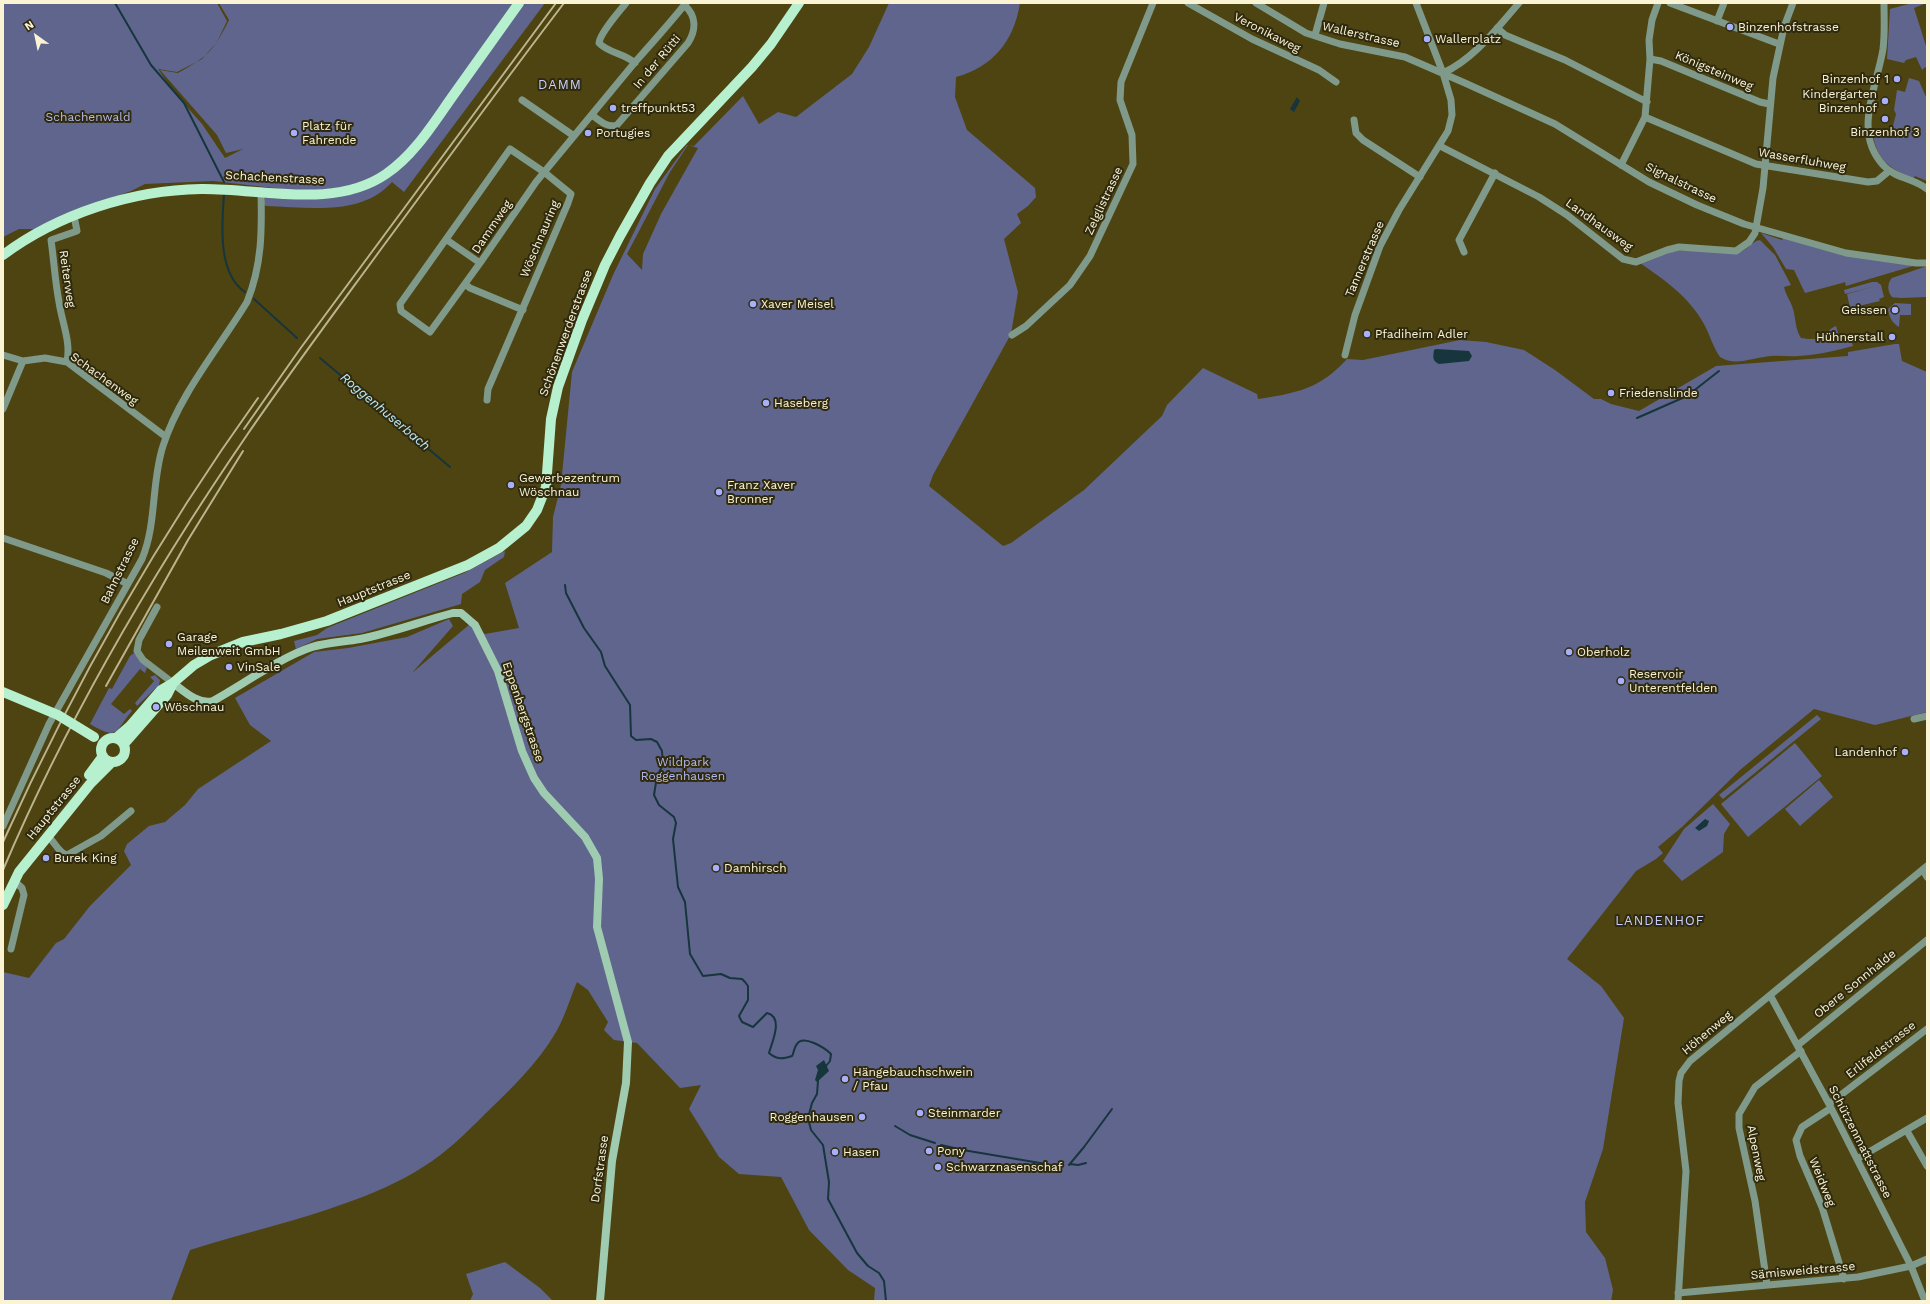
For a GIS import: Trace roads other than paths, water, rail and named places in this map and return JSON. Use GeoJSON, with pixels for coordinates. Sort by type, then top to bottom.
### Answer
{"type":"FeatureCollection","features":[{"type":"Feature","properties":{"kind":"main road","name":"Schachenstrasse"},"geometry":{"type":"LineString","coordinates":[[3,255],[31,236],[74,216],[106,205],[156,192],[199,189],[261,191],[308,195],[340,192],[367,185],[389,172],[418,145],[519,3]]}},
{"type":"Feature","properties":{"kind":"main road","name":"Schönenwerderstrasse"},"geometry":{"type":"LineString","coordinates":[[548,474],[550,418],[558,387],[582,320],[605,265],[620,236],[650,182],[668,156],[752,67],[771,44],[799,3]]}},
{"type":"Feature","properties":{"kind":"main road","name":"Hauptstrasse"},"geometry":{"type":"LineString","coordinates":[[120,741],[166,695],[173,683],[194,665],[220,650],[243,642],[281,634],[327,621],[484,558],[520,532],[532,519],[543,499],[548,474]]}},
{"type":"Feature","properties":{"kind":"main road"},"geometry":{"type":"LineString","coordinates":[[3,692],[58,715],[103,743]]}},
{"type":"Feature","properties":{"kind":"main road"},"geometry":{"type":"LineString","coordinates":[[109,738],[120,741],[124,755],[119,760],[107,759],[101,748],[103,743],[109,738]]}},
{"type":"Feature","properties":{"kind":"main road","name":"Hauptstrasse"},"geometry":{"type":"LineString","coordinates":[[16,876],[46,836],[100,772],[107,759]]}},
{"type":"Feature","properties":{"kind":"main road","name":"Hauptstrasse"},"geometry":{"type":"LineString","coordinates":[[3,905],[24,858],[31,847],[107,759]]}},
{"type":"Feature","properties":{"kind":"street"},"geometry":{"type":"LineString","coordinates":[[626,3],[603,33],[600,43],[603,47],[628,56],[635,63]]}},
{"type":"Feature","properties":{"kind":"street","name":"Zelglistrasse"},"geometry":{"type":"LineString","coordinates":[[1012,335],[1026,326],[1070,285],[1090,256],[1133,164],[1132,135],[1120,100],[1121,82],[1153,3]]}},
{"type":"Feature","properties":{"kind":"street","name":"Veronikaweg"},"geometry":{"type":"LineString","coordinates":[[1188,3],[1252,39],[1319,70],[1336,82]]}},
{"type":"Feature","properties":{"kind":"street","name":"Wallerstrasse"},"geometry":{"type":"LineString","coordinates":[[1256,3],[1306,33],[1340,44],[1405,57],[1443,73]]}},
{"type":"Feature","properties":{"kind":"street"},"geometry":{"type":"LineString","coordinates":[[1315,35],[1324,3]]}},
{"type":"Feature","properties":{"kind":"street","name":"Tannerstrasse"},"geometry":{"type":"LineString","coordinates":[[1344,355],[1355,315],[1380,246],[1399,210],[1440,146],[1448,131],[1452,115],[1451,100],[1443,73],[1416,3]]}},
{"type":"Feature","properties":{"kind":"street"},"geometry":{"type":"LineString","coordinates":[[1443,73],[1455,68],[1467,58],[1519,3]]}},
{"type":"Feature","properties":{"kind":"street"},"geometry":{"type":"LineString","coordinates":[[1621,165],[1645,117],[1650,59],[1650,33],[1652,20],[1658,3]]}},
{"type":"Feature","properties":{"kind":"street"},"geometry":{"type":"LineString","coordinates":[[1670,3],[1779,44]]}},
{"type":"Feature","properties":{"kind":"street"},"geometry":{"type":"LineString","coordinates":[[1717,21],[1724,3]]}},
{"type":"Feature","properties":{"kind":"street"},"geometry":{"type":"LineString","coordinates":[[1756,227],[1765,166],[1769,104],[1779,44],[1793,3]]}},
{"type":"Feature","properties":{"kind":"street"},"geometry":{"type":"LineString","coordinates":[[1884,3],[1883,49],[1870,104],[1868,125],[1874,151],[1889,171],[1927,189]]}},
{"type":"Feature","properties":{"kind":"street","name":"Dammweg"},"geometry":{"type":"LineString","coordinates":[[430,332],[480,264],[544,172],[685,4]]}},
{"type":"Feature","properties":{"kind":"street","name":"In der Rütti"},"geometry":{"type":"LineString","coordinates":[[592,115],[604,124],[612,126],[617,125],[688,44],[694,33],[694,24],[691,11],[685,4]]}},
{"type":"Feature","properties":{"kind":"street"},"geometry":{"type":"LineString","coordinates":[[1497,28],[1505,35],[1565,60],[1647,102]]}},
{"type":"Feature","properties":{"kind":"street","name":"Königsteinweg"},"geometry":{"type":"LineString","coordinates":[[1650,59],[1661,61],[1760,102],[1769,104]]}},
{"type":"Feature","properties":{"kind":"street","name":"Signalstrasse"},"geometry":{"type":"LineString","coordinates":[[1443,73],[1556,124],[1649,182],[1697,205],[1756,227],[1846,253],[1916,264],[1927,263]]}},
{"type":"Feature","properties":{"kind":"street"},"geometry":{"type":"LineString","coordinates":[[522,100],[574,136]]}},
{"type":"Feature","properties":{"kind":"street","name":"Wasserfluhweg"},"geometry":{"type":"LineString","coordinates":[[1645,117],[1756,164],[1765,166],[1868,182],[1877,180],[1889,171]]}},
{"type":"Feature","properties":{"kind":"street"},"geometry":{"type":"LineString","coordinates":[[1354,120],[1356,133],[1363,140],[1420,177]]}},
{"type":"Feature","properties":{"kind":"street","name":"Landhausweg"},"geometry":{"type":"LineString","coordinates":[[1440,146],[1495,173],[1567,214],[1623,259],[1636,262],[1679,247],[1736,250],[1749,242],[1755,233],[1756,227]]}},
{"type":"Feature","properties":{"kind":"street","name":"Wöschnauring"},"geometry":{"type":"LineString","coordinates":[[430,332],[401,311],[400,304],[447,240],[510,149],[544,172],[571,194],[523,310],[488,389],[487,400]]}},
{"type":"Feature","properties":{"kind":"street"},"geometry":{"type":"LineString","coordinates":[[1464,252],[1459,240],[1495,173]]}},
{"type":"Feature","properties":{"kind":"street","name":"Bahnstrasse"},"geometry":{"type":"LineString","coordinates":[[3,826],[49,724],[142,559],[150,531],[156,472],[166,437],[174,418],[190,390],[247,302],[257,275],[260,254],[261,191]]}},
{"type":"Feature","properties":{"kind":"street","name":"Reiterweg"},"geometry":{"type":"LineString","coordinates":[[67,362],[69,350],[68,341],[59,302],[51,240],[77,231],[74,216]]}},
{"type":"Feature","properties":{"kind":"street"},"geometry":{"type":"LineString","coordinates":[[447,240],[480,264]]}},
{"type":"Feature","properties":{"kind":"street"},"geometry":{"type":"LineString","coordinates":[[465,284],[470,288],[523,310]]}},
{"type":"Feature","properties":{"kind":"street"},"geometry":{"type":"LineString","coordinates":[[3,354],[23,361],[3,409]]}},
{"type":"Feature","properties":{"kind":"street","name":"Schachenweg"},"geometry":{"type":"LineString","coordinates":[[23,361],[45,358],[67,362],[166,437]]}},
{"type":"Feature","properties":{"kind":"street"},"geometry":{"type":"LineString","coordinates":[[3,538],[106,573],[128,584]]}},
{"type":"Feature","properties":{"kind":"street"},"geometry":{"type":"LineString","coordinates":[[157,607],[139,640],[137,650],[143,660],[173,683]]}},
{"type":"Feature","properties":{"kind":"street","name":"Eppenbergstrasse"},"geometry":{"type":"LineString","coordinates":[[173,683],[186,693],[208,702],[213,701],[310,647],[382,634],[453,613],[461,613],[467,617],[475,625],[498,671],[522,751],[534,778],[544,793],[585,837],[595,852],[599,879],[597,927],[628,1042]]}},
{"type":"Feature","properties":{"kind":"street"},"geometry":{"type":"LineString","coordinates":[[1914,718],[1927,716]]}},
{"type":"Feature","properties":{"kind":"street"},"geometry":{"type":"LineString","coordinates":[[46,836],[51,839],[63,854],[67,855],[101,836],[131,812]]}},
{"type":"Feature","properties":{"kind":"street"},"geometry":{"type":"LineString","coordinates":[[1925,868],[1927,877]]}},
{"type":"Feature","properties":{"kind":"street","name":"Höhenweg"},"geometry":{"type":"LineString","coordinates":[[1678,1301],[1686,1171],[1678,1103],[1678,1081],[1681,1074],[1690,1061],[1925,868]]}},
{"type":"Feature","properties":{"kind":"street"},"geometry":{"type":"LineString","coordinates":[[12,949],[24,895],[16,876]]}},
{"type":"Feature","properties":{"kind":"street","name":"Obere Sonnhalde"},"geometry":{"type":"LineString","coordinates":[[1799,1048],[1927,940]]}},
{"type":"Feature","properties":{"kind":"street","name":"Schützenmattstrasse"},"geometry":{"type":"LineString","coordinates":[[1770,995],[1830,1106],[1911,1266],[1926,1301]]}},
{"type":"Feature","properties":{"kind":"street","name":"Erlifeldstrasse"},"geometry":{"type":"LineString","coordinates":[[1830,1106],[1927,1028]]}},
{"type":"Feature","properties":{"kind":"street","name":"Dorfstrasse"},"geometry":{"type":"LineString","coordinates":[[600,1301],[611,1169],[626,1083],[628,1042]]}},
{"type":"Feature","properties":{"kind":"street","name":"Alpenweg"},"geometry":{"type":"LineString","coordinates":[[1767,1285],[1755,1201],[1739,1128],[1739,1114],[1755,1088],[1799,1048]]}},
{"type":"Feature","properties":{"kind":"street","name":"Weidweg"},"geometry":{"type":"LineString","coordinates":[[1830,1106],[1802,1127],[1796,1140],[1800,1156],[1822,1207],[1844,1279]]}},
{"type":"Feature","properties":{"kind":"street"},"geometry":{"type":"LineString","coordinates":[[1857,1159],[1927,1118]]}},
{"type":"Feature","properties":{"kind":"street"},"geometry":{"type":"LineString","coordinates":[[1907,1131],[1927,1166]]}},
{"type":"Feature","properties":{"kind":"street","name":"Sämisweidstrasse"},"geometry":{"type":"LineString","coordinates":[[1678,1293],[1844,1279],[1878,1274],[1911,1266],[1927,1259]]}},
{"type":"Feature","properties":{"kind":"waterway","name":"Roggenhuserbach"},"geometry":{"type":"LineString","coordinates":[[115,3],[151,65],[184,103],[224,182]]}},
{"type":"Feature","properties":{"kind":"waterway","name":"Roggenhuserbach"},"geometry":{"type":"LineString","coordinates":[[224,194],[222,219],[223,247],[230,273],[236,284],[245,292]]}},
{"type":"Feature","properties":{"kind":"waterway","name":"Roggenhuserbach"},"geometry":{"type":"LineString","coordinates":[[254,299],[297,338]]}},
{"type":"Feature","properties":{"kind":"waterway","name":"Roggenhuserbach"},"geometry":{"type":"LineString","coordinates":[[320,358],[450,467]]}},
{"type":"Feature","properties":{"kind":"waterway"},"geometry":{"type":"LineString","coordinates":[[1637,418],[1687,396],[1719,371]]}},
{"type":"Feature","properties":{"kind":"waterway","name":"Roggenhuserbach"},"geometry":{"type":"LineString","coordinates":[[565,585],[566,593],[584,628],[601,652],[605,666],[630,705],[631,736],[636,740],[651,739],[657,742],[662,751],[663,765],[657,776],[654,795],[659,805],[674,817],[676,823],[673,839],[678,887],[685,902],[690,954],[703,976],[721,974],[730,978],[742,979],[745,982],[748,986],[748,1000],[739,1016],[742,1022],[753,1027],[767,1013],[772,1015],[775,1019],[776,1030],[769,1053],[777,1058],[789,1057],[792,1056],[796,1045],[800,1041],[809,1041],[824,1048],[831,1054],[830,1061],[826,1066]]}},
{"type":"Feature","properties":{"kind":"waterway","name":"Roggenhuserbach"},"geometry":{"type":"LineString","coordinates":[[818,1081],[817,1094],[812,1103],[808,1118],[811,1130],[823,1145],[829,1182],[828,1199],[857,1253],[868,1266],[879,1273],[884,1281],[886,1301]]}},
{"type":"Feature","properties":{"kind":"waterway"},"geometry":{"type":"LineString","coordinates":[[1069,1165],[1112,1109]]}},
{"type":"Feature","properties":{"kind":"waterway"},"geometry":{"type":"LineString","coordinates":[[895,1126],[910,1135],[935,1143]]}},
{"type":"Feature","properties":{"kind":"waterway"},"geometry":{"type":"LineString","coordinates":[[941,1145],[954,1148]]}},
{"type":"Feature","properties":{"kind":"waterway"},"geometry":{"type":"LineString","coordinates":[[957,1149],[1046,1164]]}},
{"type":"Feature","properties":{"kind":"waterway"},"geometry":{"type":"LineString","coordinates":[[1070,1164],[1078,1165],[1086,1163]]}},
{"type":"Feature","properties":{"kind":"railway"},"geometry":{"type":"LineString","coordinates":[[244,429],[300,349],[556,3]]}},
{"type":"Feature","properties":{"kind":"railway"},"geometry":{"type":"LineString","coordinates":[[3,870],[28,813],[84,701],[146,592],[212,486],[315,340],[564,3]]}},
{"type":"Feature","properties":{"kind":"railway"},"geometry":{"type":"LineString","coordinates":[[3,842],[58,727],[88,670],[152,558],[221,450],[258,398]]}},
{"type":"Feature","properties":{"kind":"railway"},"geometry":{"type":"LineString","coordinates":[[106,686],[188,540],[243,451]]}},
{"type":"Feature","properties":{"kind":"place","name":"Binzenhofstrasse"},"geometry":{"type":"Point","coordinates":[1730,27]}},
{"type":"Feature","properties":{"kind":"place","name":"Wallerplatz"},"geometry":{"type":"Point","coordinates":[1427,39]}},
{"type":"Feature","properties":{"kind":"place","name":"Binzenhof 1"},"geometry":{"type":"Point","coordinates":[1897,79]}},
{"type":"Feature","properties":{"kind":"place","name":"Kindergarten Binzenhof"},"geometry":{"type":"Point","coordinates":[1885,101]}},
{"type":"Feature","properties":{"kind":"place","name":"treffpunkt53"},"geometry":{"type":"Point","coordinates":[613,108]}},
{"type":"Feature","properties":{"kind":"place","name":"Binzenhof 3"},"geometry":{"type":"Point","coordinates":[1885,119]}},
{"type":"Feature","properties":{"kind":"place","name":"Platz für Fahrende"},"geometry":{"type":"Point","coordinates":[294,133]}},
{"type":"Feature","properties":{"kind":"place","name":"Portugies"},"geometry":{"type":"Point","coordinates":[588,133]}},
{"type":"Feature","properties":{"kind":"place","name":"Xaver Meisel"},"geometry":{"type":"Point","coordinates":[753,304]}},
{"type":"Feature","properties":{"kind":"place","name":"Geissen"},"geometry":{"type":"Point","coordinates":[1895,310]}},
{"type":"Feature","properties":{"kind":"place","name":"Pfadiheim Adler"},"geometry":{"type":"Point","coordinates":[1367,334]}},
{"type":"Feature","properties":{"kind":"place","name":"Hühnerstall"},"geometry":{"type":"Point","coordinates":[1892,337]}},
{"type":"Feature","properties":{"kind":"place","name":"Friedenslinde"},"geometry":{"type":"Point","coordinates":[1611,393]}},
{"type":"Feature","properties":{"kind":"place","name":"Haseberg"},"geometry":{"type":"Point","coordinates":[766,403]}},
{"type":"Feature","properties":{"kind":"place","name":"Gewerbezentrum Wöschnau"},"geometry":{"type":"Point","coordinates":[511,485]}},
{"type":"Feature","properties":{"kind":"place","name":"Franz Xaver Bronner"},"geometry":{"type":"Point","coordinates":[719,492]}},
{"type":"Feature","properties":{"kind":"place","name":"Garage Meilenweit GmbH"},"geometry":{"type":"Point","coordinates":[169,644]}},
{"type":"Feature","properties":{"kind":"place","name":"Oberholz"},"geometry":{"type":"Point","coordinates":[1569,652]}},
{"type":"Feature","properties":{"kind":"place","name":"VinSale"},"geometry":{"type":"Point","coordinates":[229,667]}},
{"type":"Feature","properties":{"kind":"place","name":"Reservoir Unterentfelden"},"geometry":{"type":"Point","coordinates":[1621,681]}},
{"type":"Feature","properties":{"kind":"place","name":"Wöschnau"},"geometry":{"type":"Point","coordinates":[156,707]}},
{"type":"Feature","properties":{"kind":"place","name":"Landenhof"},"geometry":{"type":"Point","coordinates":[1905,752]}},
{"type":"Feature","properties":{"kind":"place","name":"Burek King"},"geometry":{"type":"Point","coordinates":[46,858]}},
{"type":"Feature","properties":{"kind":"place","name":"Damhirsch"},"geometry":{"type":"Point","coordinates":[716,868]}},
{"type":"Feature","properties":{"kind":"place","name":"Hängebauchschwein / Pfau"},"geometry":{"type":"Point","coordinates":[845,1079]}},
{"type":"Feature","properties":{"kind":"place","name":"Steinmarder"},"geometry":{"type":"Point","coordinates":[920,1113]}},
{"type":"Feature","properties":{"kind":"place","name":"Roggenhausen"},"geometry":{"type":"Point","coordinates":[862,1117]}},
{"type":"Feature","properties":{"kind":"place","name":"Pony"},"geometry":{"type":"Point","coordinates":[929,1151]}},
{"type":"Feature","properties":{"kind":"place","name":"Hasen"},"geometry":{"type":"Point","coordinates":[835,1152]}},
{"type":"Feature","properties":{"kind":"place","name":"Schwarznasenschaf"},"geometry":{"type":"Point","coordinates":[938,1167]}},
{"type":"Feature","properties":{"kind":"district","name":"DAMM"},"geometry":{"type":"Point","coordinates":[560,85]}},
{"type":"Feature","properties":{"kind":"district","name":"LANDENHOF"},"geometry":{"type":"Point","coordinates":[1660,921]}},
{"type":"Feature","properties":{"kind":"park label","name":"Schachenwald"},"geometry":{"type":"Point","coordinates":[88,117]}},
{"type":"Feature","properties":{"kind":"park label","name":"Wildpark Roggenhausen"},"geometry":{"type":"Point","coordinates":[683,769]}}]}
